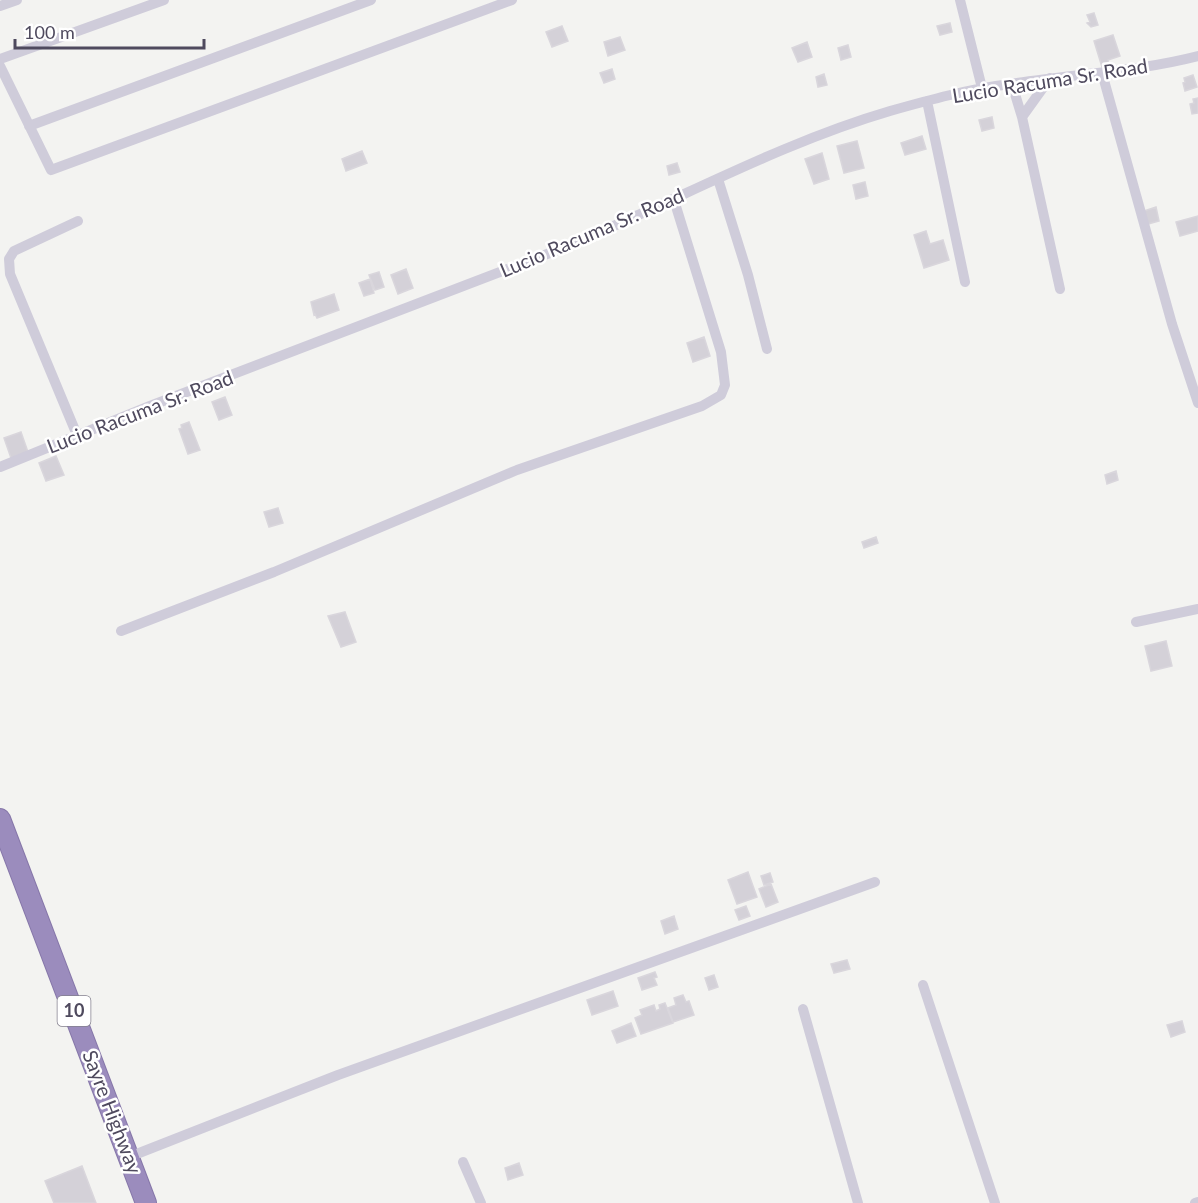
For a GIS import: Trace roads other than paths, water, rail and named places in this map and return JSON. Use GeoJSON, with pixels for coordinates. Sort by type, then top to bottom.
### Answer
{"type":"FeatureCollection","features":[{"type":"Feature","properties":{"kind":"highway","name":"Sayre Highway"},"geometry":{"type":"LineString","coordinates":[[0,819],[146,1203]]}},
{"type":"Feature","properties":{"kind":"street"},"geometry":{"type":"LineString","coordinates":[[0,6],[17,0]]}},
{"type":"Feature","properties":{"kind":"street"},"geometry":{"type":"LineString","coordinates":[[0,59],[164,0]]}},
{"type":"Feature","properties":{"kind":"street"},"geometry":{"type":"LineString","coordinates":[[29,126],[371,0]]}},
{"type":"Feature","properties":{"kind":"street"},"geometry":{"type":"LineString","coordinates":[[0,66],[51,171],[512,0]]}},
{"type":"Feature","properties":{"kind":"street"},"geometry":{"type":"LineString","coordinates":[[960,0],[982,88]]}},
{"type":"Feature","properties":{"kind":"street","name":"Lucio Racuma Sr. Road"},"geometry":{"type":"LineString","coordinates":[[0,467],[77,435],[618,226],[795,144],[889,111],[982,88],[1050,78],[1102,74],[1198,56]]}},
{"type":"Feature","properties":{"kind":"street"},"geometry":{"type":"LineString","coordinates":[[1102,74],[1172,324],[1198,403]]}},
{"type":"Feature","properties":{"kind":"street"},"geometry":{"type":"LineString","coordinates":[[1022,117],[1050,78]]}},
{"type":"Feature","properties":{"kind":"street"},"geometry":{"type":"LineString","coordinates":[[1008,84],[1015,94],[1022,117],[1060,289]]}},
{"type":"Feature","properties":{"kind":"street"},"geometry":{"type":"LineString","coordinates":[[927,101],[965,282]]}},
{"type":"Feature","properties":{"kind":"street"},"geometry":{"type":"LineString","coordinates":[[718,179],[767,349]]}},
{"type":"Feature","properties":{"kind":"street"},"geometry":{"type":"LineString","coordinates":[[121,631],[274,572],[516,470],[702,406],[721,395],[724,385],[721,352],[674,200]]}},
{"type":"Feature","properties":{"kind":"street"},"geometry":{"type":"LineString","coordinates":[[77,435],[10,274],[9,259],[14,251],[78,221]]}},
{"type":"Feature","properties":{"kind":"street"},"geometry":{"type":"LineString","coordinates":[[1136,622],[1198,609]]}},
{"type":"Feature","properties":{"kind":"street"},"geometry":{"type":"LineString","coordinates":[[129,1157],[338,1075],[875,882]]}},
{"type":"Feature","properties":{"kind":"street"},"geometry":{"type":"LineString","coordinates":[[923,985],[995,1203]]}},
{"type":"Feature","properties":{"kind":"street"},"geometry":{"type":"LineString","coordinates":[[803,1009],[858,1203]]}},
{"type":"Feature","properties":{"kind":"street"},"geometry":{"type":"LineString","coordinates":[[463,1162],[481,1203]]}}]}
